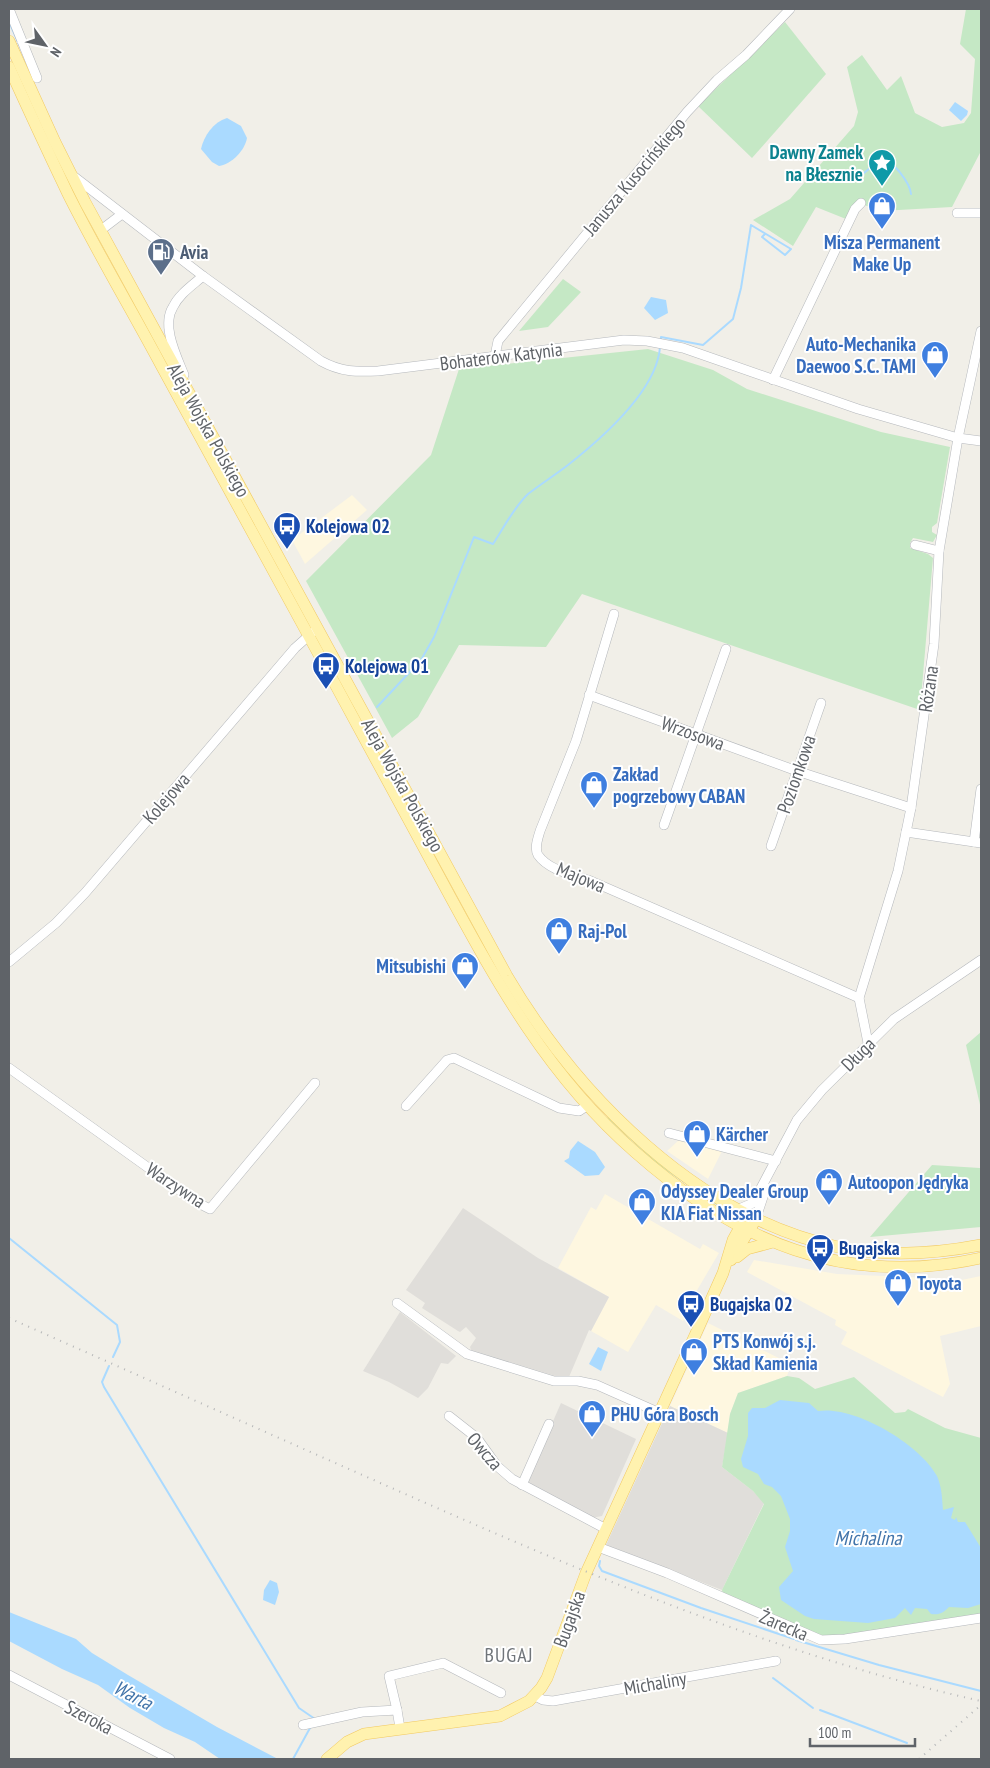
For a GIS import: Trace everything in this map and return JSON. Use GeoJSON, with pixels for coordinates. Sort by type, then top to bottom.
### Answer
{"type":"FeatureCollection","features":[{"type":"Feature","properties":{"kind":"main road","name":"Aleja Wojska Polskiego"},"geometry":{"type":"LineString","coordinates":[[9,41],[31,78],[70,174],[506,976],[555,1049],[607,1109],[643,1143],[688,1177],[747,1214],[825,1244],[874,1253],[922,1253],[981,1245]]}},
{"type":"Feature","properties":{"kind":"main road","name":"Aleja Wojska Polskiego"},"geometry":{"type":"LineString","coordinates":[[9,67],[69,196],[494,977],[540,1049],[588,1106],[651,1165],[691,1195],[745,1228],[774,1242],[824,1259],[870,1267],[918,1268],[981,1258]]}},
{"type":"Feature","properties":{"kind":"main road","name":"Bugajska"},"geometry":{"type":"LineString","coordinates":[[327,1759],[357,1737],[400,1728],[500,1716],[520,1708],[535,1696],[546,1678],[606,1529],[745,1228],[747,1214]]}},
{"type":"Feature","properties":{"kind":"main road"},"geometry":{"type":"LineString","coordinates":[[723,1273],[744,1250],[774,1242]]}},
{"type":"Feature","properties":{"kind":"street"},"geometry":{"type":"LineString","coordinates":[[9,9],[31,78]]}},
{"type":"Feature","properties":{"kind":"street","name":"Janusza Kusocińskiego"},"geometry":{"type":"LineString","coordinates":[[495,356],[498,341],[687,112],[790,9]]}},
{"type":"Feature","properties":{"kind":"street","name":"Bohaterów Katynia"},"geometry":{"type":"LineString","coordinates":[[70,174],[203,276],[322,361],[338,370],[353,372],[378,371],[624,340],[647,341],[683,348],[858,410],[958,438],[981,440]]}},
{"type":"Feature","properties":{"kind":"street"},"geometry":{"type":"LineString","coordinates":[[773,380],[855,209],[861,203]]}},
{"type":"Feature","properties":{"kind":"street"},"geometry":{"type":"LineString","coordinates":[[958,213],[981,214]]}},
{"type":"Feature","properties":{"kind":"street"},"geometry":{"type":"LineString","coordinates":[[101,230],[122,214]]}},
{"type":"Feature","properties":{"kind":"street"},"geometry":{"type":"LineString","coordinates":[[194,401],[175,352],[170,329],[170,315],[177,300],[203,276]]}},
{"type":"Feature","properties":{"kind":"street","name":"Różana"},"geometry":{"type":"LineString","coordinates":[[868,1043],[859,998],[898,871],[911,808],[934,644],[939,551],[958,438],[981,331]]}},
{"type":"Feature","properties":{"kind":"street"},"geometry":{"type":"LineString","coordinates":[[915,545],[939,551]]}},
{"type":"Feature","properties":{"kind":"street","name":"Majowa"},"geometry":{"type":"LineString","coordinates":[[614,614],[576,741],[540,831],[536,845],[537,854],[552,867],[591,881],[859,998]]}},
{"type":"Feature","properties":{"kind":"street","name":"Kolejowa"},"geometry":{"type":"LineString","coordinates":[[9,962],[56,923],[85,893],[289,655],[318,628]]}},
{"type":"Feature","properties":{"kind":"street"},"geometry":{"type":"LineString","coordinates":[[664,825],[726,649]]}},
{"type":"Feature","properties":{"kind":"street","name":"Wrzosowa"},"geometry":{"type":"LineString","coordinates":[[590,695],[797,771],[911,808]]}},
{"type":"Feature","properties":{"kind":"street","name":"Poziomkowa"},"geometry":{"type":"LineString","coordinates":[[771,846],[820,703]]}},
{"type":"Feature","properties":{"kind":"street"},"geometry":{"type":"LineString","coordinates":[[906,832],[978,842],[981,789]]}},
{"type":"Feature","properties":{"kind":"street","name":"Długa"},"geometry":{"type":"LineString","coordinates":[[747,1214],[801,1114],[868,1043],[924,997],[981,960]]}},
{"type":"Feature","properties":{"kind":"street"},"geometry":{"type":"LineString","coordinates":[[406,1106],[447,1060],[454,1058],[560,1108],[579,1111],[588,1106]]}},
{"type":"Feature","properties":{"kind":"street","name":"Warzywna"},"geometry":{"type":"LineString","coordinates":[[9,1068],[196,1202],[210,1209],[315,1083]]}},
{"type":"Feature","properties":{"kind":"street"},"geometry":{"type":"LineString","coordinates":[[669,1133],[776,1161]]}},
{"type":"Feature","properties":{"kind":"street","name":"Długa"},"geometry":{"type":"LineString","coordinates":[[747,1214],[768,1178]]}},
{"type":"Feature","properties":{"kind":"street"},"geometry":{"type":"LineString","coordinates":[[397,1302],[467,1354],[554,1381],[578,1381],[597,1385],[660,1413]]}},
{"type":"Feature","properties":{"kind":"street","name":"Owcza"},"geometry":{"type":"LineString","coordinates":[[448,1416],[477,1438],[502,1471],[522,1485],[606,1529]]}},
{"type":"Feature","properties":{"kind":"street","name":"Owcza"},"geometry":{"type":"LineString","coordinates":[[522,1485],[549,1424]]}},
{"type":"Feature","properties":{"kind":"street","name":"Żarecka"},"geometry":{"type":"LineString","coordinates":[[598,1547],[821,1640],[845,1640],[981,1618]]}},
{"type":"Feature","properties":{"kind":"street","name":"Michaliny"},"geometry":{"type":"LineString","coordinates":[[535,1696],[543,1700],[553,1701],[776,1661]]}},
{"type":"Feature","properties":{"kind":"street"},"geometry":{"type":"LineString","coordinates":[[400,1728],[389,1676],[444,1663],[501,1693]]}},
{"type":"Feature","properties":{"kind":"street","name":"Szeroka"},"geometry":{"type":"LineString","coordinates":[[9,1675],[170,1759]]}},
{"type":"Feature","properties":{"kind":"street"},"geometry":{"type":"LineString","coordinates":[[303,1725],[362,1712],[397,1710]]}},
{"type":"Feature","properties":{"kind":"shaded area"},"geometry":{"type":"Polygon","coordinates":[[[352,495],[367,510],[305,564],[292,540],[352,495]]]}},
{"type":"Feature","properties":{"kind":"shaded area"},"geometry":{"type":"Polygon","coordinates":[[[680,1139],[723,1149],[708,1179],[667,1151],[680,1139]]]}},
{"type":"Feature","properties":{"kind":"shaded area"},"geometry":{"type":"Polygon","coordinates":[[[605,1194],[700,1249],[703,1244],[719,1253],[686,1309],[689,1311],[683,1321],[656,1305],[628,1352],[591,1331],[609,1297],[558,1268],[591,1207],[596,1210],[605,1194]]]}},
{"type":"Feature","properties":{"kind":"shaded area"},"geometry":{"type":"Polygon","coordinates":[[[463,1208],[538,1258],[609,1297],[591,1331],[589,1330],[569,1377],[562,1378],[471,1350],[470,1347],[476,1338],[466,1327],[460,1332],[458,1331],[422,1308],[425,1303],[406,1290],[463,1208]]]}},
{"type":"Feature","properties":{"kind":"shaded area"},"geometry":{"type":"Polygon","coordinates":[[[754,1260],[837,1274],[929,1278],[942,1284],[981,1276],[981,1326],[940,1336],[950,1384],[943,1397],[841,1344],[847,1332],[835,1325],[836,1320],[747,1272],[754,1260]]]}},
{"type":"Feature","properties":{"kind":"shaded area"},"geometry":{"type":"Polygon","coordinates":[[[400,1312],[456,1356],[448,1364],[441,1363],[428,1388],[418,1398],[389,1382],[363,1371],[400,1312]]]}},
{"type":"Feature","properties":{"kind":"shaded area"},"geometry":{"type":"Polygon","coordinates":[[[708,1323],[791,1364],[787,1376],[738,1393],[730,1414],[728,1433],[670,1406],[708,1323]]]}},
{"type":"Feature","properties":{"kind":"shaded area"},"geometry":{"type":"Polygon","coordinates":[[[561,1403],[636,1439],[602,1516],[591,1518],[529,1485],[527,1481],[561,1403]]]}},
{"type":"Feature","properties":{"kind":"shaded area"},"geometry":{"type":"Polygon","coordinates":[[[670,1406],[728,1433],[722,1467],[753,1491],[764,1503],[722,1590],[606,1545],[670,1406]]]}},
{"type":"Feature","properties":{"kind":"green space"},"geometry":{"type":"Polygon","coordinates":[[[966,9],[981,9],[981,151],[952,207],[881,211],[856,202],[846,219],[816,207],[793,246],[753,220],[790,199],[854,126],[858,112],[847,67],[862,55],[887,90],[901,76],[915,113],[942,127],[964,123],[971,113],[975,59],[960,44],[966,9]]]}},
{"type":"Feature","properties":{"kind":"green space"},"geometry":{"type":"Polygon","coordinates":[[[785,22],[826,74],[752,158],[698,106],[785,22]]]}},
{"type":"Feature","properties":{"kind":"green space"},"geometry":{"type":"Polygon","coordinates":[[[563,279],[581,292],[548,327],[519,331],[563,279]]]}},
{"type":"Feature","properties":{"kind":"green space"},"geometry":{"type":"Polygon","coordinates":[[[648,349],[713,370],[747,389],[881,432],[950,447],[937,523],[932,527],[932,532],[937,535],[933,542],[913,538],[910,543],[910,548],[928,554],[933,558],[920,710],[582,594],[546,647],[459,645],[418,717],[392,738],[306,581],[431,455],[459,369],[648,349]]]}},
{"type":"Feature","properties":{"kind":"green space"},"geometry":{"type":"Polygon","coordinates":[[[981,1032],[981,1109],[966,1045],[981,1032]]]}},
{"type":"Feature","properties":{"kind":"green space"},"geometry":{"type":"Polygon","coordinates":[[[609,1116],[729,1208],[727,1212],[658,1165],[607,1118],[609,1116]]]}},
{"type":"Feature","properties":{"kind":"green space"},"geometry":{"type":"Polygon","coordinates":[[[932,1165],[980,1168],[981,1166],[981,1227],[870,1237],[932,1165]]]}},
{"type":"Feature","properties":{"kind":"green space","name":"Michalina"},"geometry":{"type":"Polygon","coordinates":[[[787,1376],[799,1378],[815,1389],[854,1377],[895,1413],[905,1412],[908,1409],[945,1428],[981,1438],[981,1615],[824,1638],[724,1598],[722,1590],[764,1504],[753,1491],[722,1467],[730,1414],[738,1393],[787,1376]]]}},
{"type":"Feature","properties":{"kind":"water"},"geometry":{"type":"Polygon","coordinates":[[[955,102],[968,111],[961,121],[949,110],[955,102]]]}},
{"type":"Feature","properties":{"kind":"water"},"geometry":{"type":"Polygon","coordinates":[[[227,118],[241,126],[247,138],[244,147],[237,156],[224,165],[219,166],[212,162],[201,149],[204,139],[210,130],[217,123],[227,118]]]}},
{"type":"Feature","properties":{"kind":"water"},"geometry":{"type":"Polygon","coordinates":[[[651,297],[666,300],[668,313],[655,320],[644,308],[651,297]]]}},
{"type":"Feature","properties":{"kind":"water"},"geometry":{"type":"Polygon","coordinates":[[[578,1141],[595,1152],[605,1167],[599,1175],[585,1176],[564,1161],[569,1158],[570,1151],[578,1141]]]}},
{"type":"Feature","properties":{"kind":"water"},"geometry":{"type":"Polygon","coordinates":[[[598,1347],[608,1352],[601,1371],[589,1364],[598,1347]]]}},
{"type":"Feature","properties":{"kind":"water","name":"Michalina"},"geometry":{"type":"Polygon","coordinates":[[[780,1400],[809,1403],[818,1411],[833,1411],[867,1420],[885,1429],[916,1451],[939,1480],[943,1510],[954,1507],[951,1518],[955,1520],[956,1517],[958,1522],[965,1522],[981,1548],[981,1604],[968,1608],[949,1607],[937,1614],[931,1614],[927,1609],[915,1608],[911,1615],[905,1608],[895,1618],[868,1623],[814,1619],[805,1616],[781,1600],[779,1587],[793,1571],[785,1547],[790,1531],[790,1519],[781,1496],[772,1487],[764,1484],[758,1474],[743,1467],[741,1459],[748,1436],[748,1413],[752,1408],[765,1408],[780,1400]]]}},
{"type":"Feature","properties":{"kind":"water"},"geometry":{"type":"Polygon","coordinates":[[[270,1580],[277,1583],[279,1592],[275,1605],[263,1600],[264,1590],[270,1580]]]}},
{"type":"Feature","properties":{"kind":"water","name":"Warta"},"geometry":{"type":"Polygon","coordinates":[[[9,1612],[76,1639],[92,1653],[128,1675],[217,1727],[278,1759],[220,1759],[195,1742],[164,1728],[130,1708],[98,1685],[62,1669],[9,1641],[9,1612]]]}},
{"type":"Feature","properties":{"kind":"waterway"},"geometry":{"type":"LineString","coordinates":[[9,22],[19,44]]}},
{"type":"Feature","properties":{"kind":"waterway"},"geometry":{"type":"LineString","coordinates":[[858,178],[878,162],[886,161],[896,167],[908,184],[911,194]]}},
{"type":"Feature","properties":{"kind":"waterway"},"geometry":{"type":"LineString","coordinates":[[661,340],[661,337],[703,345],[733,319],[741,288],[751,225],[791,249],[785,255],[762,237],[765,234]]}},
{"type":"Feature","properties":{"kind":"waterway"},"geometry":{"type":"LineString","coordinates":[[377,707],[421,660],[434,637],[474,537],[493,544],[513,512],[528,494],[568,465],[611,428],[649,380],[657,363],[660,347]]}},
{"type":"Feature","properties":{"kind":"waterway"},"geometry":{"type":"LineString","coordinates":[[9,1238],[117,1325],[120,1342],[113,1357]]}},
{"type":"Feature","properties":{"kind":"waterway"},"geometry":{"type":"LineString","coordinates":[[109,1366],[102,1382],[104,1387],[299,1708],[315,1719]]}},
{"type":"Feature","properties":{"kind":"waterway"},"geometry":{"type":"LineString","coordinates":[[600,1561],[599,1566],[602,1571],[701,1608],[794,1639]]}},
{"type":"Feature","properties":{"kind":"waterway"},"geometry":{"type":"LineString","coordinates":[[796,1640],[879,1665],[981,1691]]}},
{"type":"Feature","properties":{"kind":"waterway"},"geometry":{"type":"LineString","coordinates":[[773,1678],[813,1708]]}},
{"type":"Feature","properties":{"kind":"waterway"},"geometry":{"type":"LineString","coordinates":[[820,1710],[907,1743]]}},
{"type":"Feature","properties":{"kind":"waterway"},"geometry":{"type":"LineString","coordinates":[[293,1759],[310,1728]]}},
{"type":"Feature","properties":{"kind":"railway"},"geometry":{"type":"LineString","coordinates":[[9,1318],[474,1524],[687,1611],[832,1661],[906,1683],[981,1701]]}},
{"type":"Feature","properties":{"kind":"railway"},"geometry":{"type":"LineString","coordinates":[[919,1759],[981,1705]]}},
{"type":"Feature","properties":{"kind":"place","name":"Dawny Zamek na Błesznie"},"geometry":{"type":"Point","coordinates":[882,187]}},
{"type":"Feature","properties":{"kind":"place","name":"Misza Permanent Make Up"},"geometry":{"type":"Point","coordinates":[882,230]}},
{"type":"Feature","properties":{"kind":"place","name":"Avia"},"geometry":{"type":"Point","coordinates":[161,276]}},
{"type":"Feature","properties":{"kind":"place","name":"Auto-Mechanika Daewoo S.C. TAMI"},"geometry":{"type":"Point","coordinates":[935,379]}},
{"type":"Feature","properties":{"kind":"place","name":"Kolejowa 02"},"geometry":{"type":"Point","coordinates":[287,550]}},
{"type":"Feature","properties":{"kind":"place","name":"Kolejowa 01"},"geometry":{"type":"Point","coordinates":[326,690]}},
{"type":"Feature","properties":{"kind":"place","name":"Zakład pogrzebowy CABAN"},"geometry":{"type":"Point","coordinates":[594,809]}},
{"type":"Feature","properties":{"kind":"place","name":"Raj-Pol"},"geometry":{"type":"Point","coordinates":[559,955]}},
{"type":"Feature","properties":{"kind":"place","name":"Mitsubishi"},"geometry":{"type":"Point","coordinates":[465,990]}},
{"type":"Feature","properties":{"kind":"place","name":"Kärcher"},"geometry":{"type":"Point","coordinates":[697,1158]}},
{"type":"Feature","properties":{"kind":"place","name":"Autoopon Jędryka"},"geometry":{"type":"Point","coordinates":[829,1206]}},
{"type":"Feature","properties":{"kind":"place","name":"Odyssey Dealer Group KIA Fiat Nissan"},"geometry":{"type":"Point","coordinates":[642,1226]}},
{"type":"Feature","properties":{"kind":"place","name":"Bugajska"},"geometry":{"type":"Point","coordinates":[820,1272]}},
{"type":"Feature","properties":{"kind":"place","name":"Toyota"},"geometry":{"type":"Point","coordinates":[898,1307]}},
{"type":"Feature","properties":{"kind":"place","name":"Bugajska 02"},"geometry":{"type":"Point","coordinates":[691,1328]}},
{"type":"Feature","properties":{"kind":"place","name":"PTS Konwój s.j. Skład Kamienia"},"geometry":{"type":"Point","coordinates":[694,1376]}},
{"type":"Feature","properties":{"kind":"place","name":"PHU Góra Bosch"},"geometry":{"type":"Point","coordinates":[592,1438]}},
{"type":"Feature","properties":{"kind":"district","name":"BUGAJ"},"geometry":{"type":"Point","coordinates":[509,1655]}}]}
